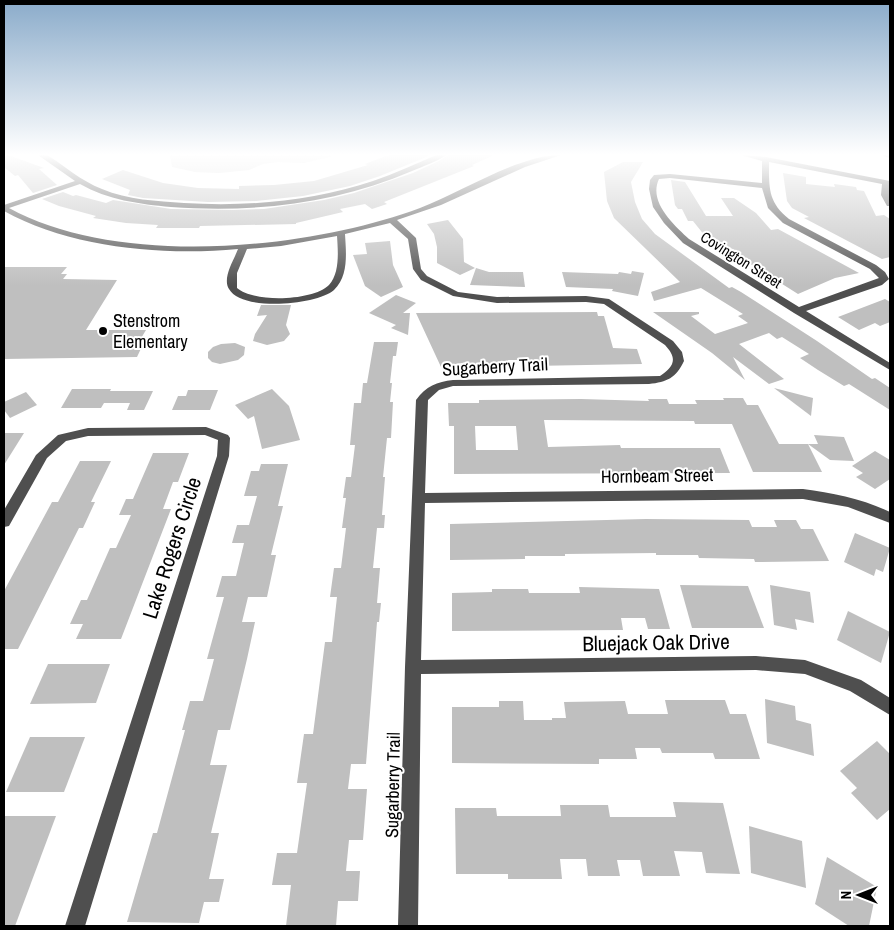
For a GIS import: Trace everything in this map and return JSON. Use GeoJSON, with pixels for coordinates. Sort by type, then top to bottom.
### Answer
{"type":"FeatureCollection","features":[{"type":"Feature","properties":{"kind":"street"},"geometry":{"type":"LineString","coordinates":[[4,208],[32,198]]}},
{"type":"Feature","properties":{"kind":"street"},"geometry":{"type":"LineString","coordinates":[[129,198],[153,204],[228,207],[264,205],[312,198]]}},
{"type":"Feature","properties":{"kind":"street"},"geometry":{"type":"LineString","coordinates":[[4,208],[36,224],[108,242],[163,247],[244,246],[341,233],[392,220],[448,198]]}},
{"type":"Feature","properties":{"kind":"street","name":"Covington Street"},"geometry":{"type":"LineString","coordinates":[[654,198],[662,216],[686,241],[890,367]]}},
{"type":"Feature","properties":{"kind":"street"},"geometry":{"type":"LineString","coordinates":[[767,198],[777,215],[873,267],[882,274],[884,279],[879,283],[797,311]]}},
{"type":"Feature","properties":{"kind":"street","name":"Sugarberry Trail"},"geometry":{"type":"LineString","coordinates":[[392,220],[412,238],[416,269],[424,278],[442,288],[456,294],[490,300],[586,299],[606,301],[669,343],[677,352],[678,362],[674,371],[664,379],[649,381],[453,383],[436,386],[427,392],[422,400],[413,667],[408,926]]}},
{"type":"Feature","properties":{"kind":"street"},"geometry":{"type":"LineString","coordinates":[[244,246],[232,278],[232,289],[235,292],[252,299],[298,300],[318,296],[336,282],[342,249],[341,233]]}},
{"type":"Feature","properties":{"kind":"street","name":"Lake Rogers Circle"},"geometry":{"type":"LineString","coordinates":[[4,522],[42,455],[62,438],[88,432],[206,431],[224,438],[220,466],[74,926]]}},
{"type":"Feature","properties":{"kind":"street","name":"Hornbeam Street"},"geometry":{"type":"LineString","coordinates":[[419,498],[803,494],[833,497],[868,507],[890,518]]}},
{"type":"Feature","properties":{"kind":"street","name":"Bluejack Oak Drive"},"geometry":{"type":"LineString","coordinates":[[413,667],[756,663],[805,667],[855,686],[890,707]]}},
{"type":"Feature","properties":{"kind":"building"},"geometry":{"type":"Polygon","coordinates":[[[89,198],[106,203],[113,200],[171,209],[233,210],[264,209],[324,200],[393,198],[384,202],[387,204],[372,209],[365,204],[340,209],[343,212],[296,224],[200,226],[199,228],[156,228],[158,225],[93,218],[96,216],[59,206],[42,199],[89,198]]]}},
{"type":"Feature","properties":{"kind":"building"},"geometry":{"type":"Polygon","coordinates":[[[150,198],[280,198],[256,201],[208,202],[150,198]]]}},
{"type":"Feature","properties":{"kind":"building"},"geometry":{"type":"Polygon","coordinates":[[[607,198],[634,198],[642,219],[655,234],[729,288],[732,287],[741,292],[872,379],[875,378],[890,388],[890,410],[849,384],[844,386],[818,370],[800,358],[809,354],[782,337],[777,339],[769,333],[739,344],[784,379],[769,384],[733,357],[745,380],[712,353],[653,312],[699,312],[699,314],[691,316],[715,334],[748,323],[738,316],[743,314],[701,288],[654,301],[651,292],[680,282],[614,218],[607,198]]]}},
{"type":"Feature","properties":{"kind":"building"},"geometry":{"type":"Polygon","coordinates":[[[674,198],[695,198],[706,216],[733,216],[721,198],[735,198],[756,213],[771,230],[778,229],[859,273],[835,278],[798,294],[733,253],[737,251],[705,236],[693,221],[688,221],[682,209],[678,209],[674,198]]]}},
{"type":"Feature","properties":{"kind":"building"},"geometry":{"type":"Polygon","coordinates":[[[787,198],[868,198],[876,216],[884,215],[890,219],[890,257],[882,259],[804,218],[809,217],[792,208],[787,198]]]}},
{"type":"Feature","properties":{"kind":"building"},"geometry":{"type":"Polygon","coordinates":[[[448,220],[463,239],[464,262],[475,268],[460,275],[437,263],[437,247],[434,234],[427,224],[448,220]]]}},
{"type":"Feature","properties":{"kind":"building"},"geometry":{"type":"Polygon","coordinates":[[[390,241],[393,265],[403,287],[381,297],[365,286],[353,255],[367,254],[365,243],[390,241]]]}},
{"type":"Feature","properties":{"kind":"building"},"geometry":{"type":"Polygon","coordinates":[[[4,267],[67,267],[61,274],[67,274],[63,279],[117,280],[86,330],[146,330],[140,340],[145,340],[137,357],[4,359],[4,267]]]}},
{"type":"Feature","properties":{"kind":"building"},"geometry":{"type":"Polygon","coordinates":[[[476,268],[489,272],[523,272],[525,287],[470,285],[476,268]]]}},
{"type":"Feature","properties":{"kind":"building"},"geometry":{"type":"Polygon","coordinates":[[[632,271],[644,273],[638,296],[612,291],[613,289],[566,287],[562,272],[618,274],[619,272],[631,274],[632,271]]]}},
{"type":"Feature","properties":{"kind":"building"},"geometry":{"type":"Polygon","coordinates":[[[396,295],[416,303],[403,313],[410,313],[408,335],[391,328],[396,325],[369,313],[396,295]]]}},
{"type":"Feature","properties":{"kind":"building"},"geometry":{"type":"Polygon","coordinates":[[[885,299],[890,302],[890,322],[880,326],[875,323],[859,330],[838,317],[885,299]]]}},
{"type":"Feature","properties":{"kind":"building"},"geometry":{"type":"Polygon","coordinates":[[[261,305],[291,305],[286,325],[290,334],[284,341],[267,345],[253,341],[255,334],[267,315],[257,316],[261,305]]]}},
{"type":"Feature","properties":{"kind":"building"},"geometry":{"type":"Polygon","coordinates":[[[597,312],[598,316],[604,316],[613,348],[637,349],[642,364],[531,366],[530,360],[508,360],[509,366],[467,366],[467,362],[441,367],[416,313],[597,312]]]}},
{"type":"Feature","properties":{"kind":"building"},"geometry":{"type":"Polygon","coordinates":[[[374,342],[398,342],[396,356],[393,356],[390,383],[392,383],[390,402],[393,402],[391,438],[387,438],[383,477],[385,477],[382,515],[385,515],[384,528],[377,528],[373,568],[380,568],[377,603],[381,603],[379,622],[377,622],[366,764],[351,764],[348,789],[367,789],[363,840],[349,840],[346,871],[360,871],[358,901],[338,901],[336,926],[286,926],[291,885],[272,885],[277,853],[297,853],[307,783],[297,783],[304,734],[313,734],[325,642],[332,642],[337,597],[330,597],[334,568],[341,568],[346,528],[342,528],[346,498],[343,498],[346,477],[351,477],[355,445],[350,445],[354,403],[361,403],[363,383],[367,383],[374,342]]]}},
{"type":"Feature","properties":{"kind":"building"},"geometry":{"type":"Polygon","coordinates":[[[235,343],[245,347],[244,355],[238,360],[220,364],[212,362],[208,358],[208,352],[213,347],[221,344],[235,343]]]}},
{"type":"Feature","properties":{"kind":"building"},"geometry":{"type":"Polygon","coordinates":[[[774,388],[813,398],[811,416],[774,388]]]}},
{"type":"Feature","properties":{"kind":"building"},"geometry":{"type":"Polygon","coordinates":[[[72,389],[153,391],[144,410],[127,410],[130,403],[104,403],[101,408],[61,408],[72,389]]]}},
{"type":"Feature","properties":{"kind":"building"},"geometry":{"type":"Polygon","coordinates":[[[272,389],[289,406],[300,440],[262,449],[254,416],[248,419],[235,405],[272,389]]]}},
{"type":"Feature","properties":{"kind":"building"},"geometry":{"type":"Polygon","coordinates":[[[188,390],[218,390],[210,410],[172,410],[178,396],[186,396],[188,390]]]}},
{"type":"Feature","properties":{"kind":"building"},"geometry":{"type":"Polygon","coordinates":[[[26,392],[37,405],[10,418],[4,410],[4,402],[26,392]]]}},
{"type":"Feature","properties":{"kind":"building"},"geometry":{"type":"Polygon","coordinates":[[[723,398],[743,398],[747,405],[758,405],[779,444],[808,444],[822,472],[753,472],[732,424],[695,424],[694,421],[544,420],[548,447],[620,445],[621,448],[720,448],[730,473],[454,474],[454,426],[449,426],[448,403],[479,403],[479,400],[581,399],[649,401],[648,399],[667,399],[669,404],[697,404],[695,400],[724,400],[723,398]],[[475,426],[476,450],[518,450],[516,426],[475,426]]]}},
{"type":"Feature","properties":{"kind":"building"},"geometry":{"type":"Polygon","coordinates":[[[4,433],[24,433],[4,465],[4,433]]]}},
{"type":"Feature","properties":{"kind":"building"},"geometry":{"type":"Polygon","coordinates":[[[814,435],[844,437],[854,461],[830,460],[808,444],[818,444],[814,435]]]}},
{"type":"Feature","properties":{"kind":"building"},"geometry":{"type":"Polygon","coordinates":[[[875,451],[890,460],[890,479],[875,489],[856,477],[863,473],[852,466],[875,451]]]}},
{"type":"Feature","properties":{"kind":"building"},"geometry":{"type":"Polygon","coordinates":[[[153,453],[189,453],[178,482],[173,482],[163,509],[171,509],[121,639],[76,639],[83,624],[70,624],[81,600],[87,600],[110,548],[116,548],[131,515],[119,515],[126,499],[133,499],[153,453]]]}},
{"type":"Feature","properties":{"kind":"building"},"geometry":{"type":"Polygon","coordinates":[[[80,461],[111,461],[91,502],[95,502],[83,528],[79,528],[18,649],[4,649],[4,591],[52,502],[58,502],[80,461]]]}},
{"type":"Feature","properties":{"kind":"building"},"geometry":{"type":"Polygon","coordinates":[[[261,464],[288,464],[278,506],[283,506],[271,555],[276,555],[267,597],[248,597],[242,622],[255,622],[247,659],[230,730],[218,730],[210,765],[227,765],[211,833],[219,833],[209,879],[224,879],[219,902],[204,902],[199,923],[127,922],[153,833],[157,833],[185,730],[182,730],[190,701],[203,701],[214,659],[207,659],[224,597],[216,597],[222,576],[236,576],[244,543],[232,543],[237,525],[249,525],[257,496],[244,496],[251,471],[259,471],[261,464]]]}},
{"type":"Feature","properties":{"kind":"building"},"geometry":{"type":"Polygon","coordinates":[[[646,519],[749,520],[752,527],[777,527],[774,520],[796,520],[801,529],[813,529],[829,561],[755,562],[754,559],[699,558],[698,555],[656,555],[656,553],[565,554],[565,556],[525,556],[525,559],[450,560],[450,524],[646,519]]]}},
{"type":"Feature","properties":{"kind":"building"},"geometry":{"type":"Polygon","coordinates":[[[855,533],[890,548],[883,572],[876,569],[874,576],[844,562],[855,533]]]}},
{"type":"Feature","properties":{"kind":"building"},"geometry":{"type":"Polygon","coordinates":[[[680,585],[748,586],[764,628],[692,628],[680,585]]]}},
{"type":"Feature","properties":{"kind":"building"},"geometry":{"type":"Polygon","coordinates":[[[770,585],[810,592],[814,623],[795,619],[797,630],[774,625],[770,585]]]}},
{"type":"Feature","properties":{"kind":"building"},"geometry":{"type":"Polygon","coordinates":[[[579,587],[659,589],[670,629],[648,629],[645,618],[621,618],[623,630],[452,631],[452,593],[492,592],[492,589],[528,589],[529,593],[580,593],[579,587]]]}},
{"type":"Feature","properties":{"kind":"building"},"geometry":{"type":"Polygon","coordinates":[[[848,611],[890,632],[881,663],[837,640],[848,611]]]}},
{"type":"Feature","properties":{"kind":"building"},"geometry":{"type":"Polygon","coordinates":[[[48,664],[110,664],[96,703],[30,704],[48,664]]]}},
{"type":"Feature","properties":{"kind":"building"},"geometry":{"type":"Polygon","coordinates":[[[765,699],[795,706],[796,720],[811,724],[814,756],[767,743],[765,699]]]}},
{"type":"Feature","properties":{"kind":"building"},"geometry":{"type":"Polygon","coordinates":[[[665,700],[725,700],[730,714],[746,714],[760,759],[715,759],[713,753],[662,753],[660,748],[635,748],[637,759],[599,759],[599,764],[452,763],[452,707],[499,707],[499,701],[523,701],[524,720],[552,720],[552,718],[566,718],[564,702],[625,701],[628,714],[668,714],[665,700]]]}},
{"type":"Feature","properties":{"kind":"building"},"geometry":{"type":"Polygon","coordinates":[[[30,737],[85,737],[64,792],[6,792],[30,737]]]}},
{"type":"Feature","properties":{"kind":"building"},"geometry":{"type":"Polygon","coordinates":[[[877,741],[890,754],[890,809],[877,820],[851,793],[857,788],[840,771],[877,741]]]}},
{"type":"Feature","properties":{"kind":"building"},"geometry":{"type":"Polygon","coordinates":[[[673,802],[723,803],[740,874],[706,873],[702,852],[674,851],[680,876],[643,876],[640,860],[617,860],[620,876],[588,876],[586,859],[560,859],[562,879],[508,879],[508,874],[456,874],[455,808],[496,808],[497,816],[561,816],[560,805],[608,805],[610,817],[676,817],[673,802]]]}},
{"type":"Feature","properties":{"kind":"building"},"geometry":{"type":"Polygon","coordinates":[[[4,816],[56,816],[15,926],[4,926],[4,816]]]}},
{"type":"Feature","properties":{"kind":"building"},"geometry":{"type":"Polygon","coordinates":[[[749,826],[802,841],[806,888],[751,873],[749,826]]]}},
{"type":"Feature","properties":{"kind":"building"},"geometry":{"type":"Polygon","coordinates":[[[827,857],[877,887],[869,926],[849,926],[815,904],[827,857]]]}},
{"type":"Feature","properties":{"kind":"place","name":"Stenstrom Elementary"},"geometry":{"type":"Point","coordinates":[103,331]}}]}
